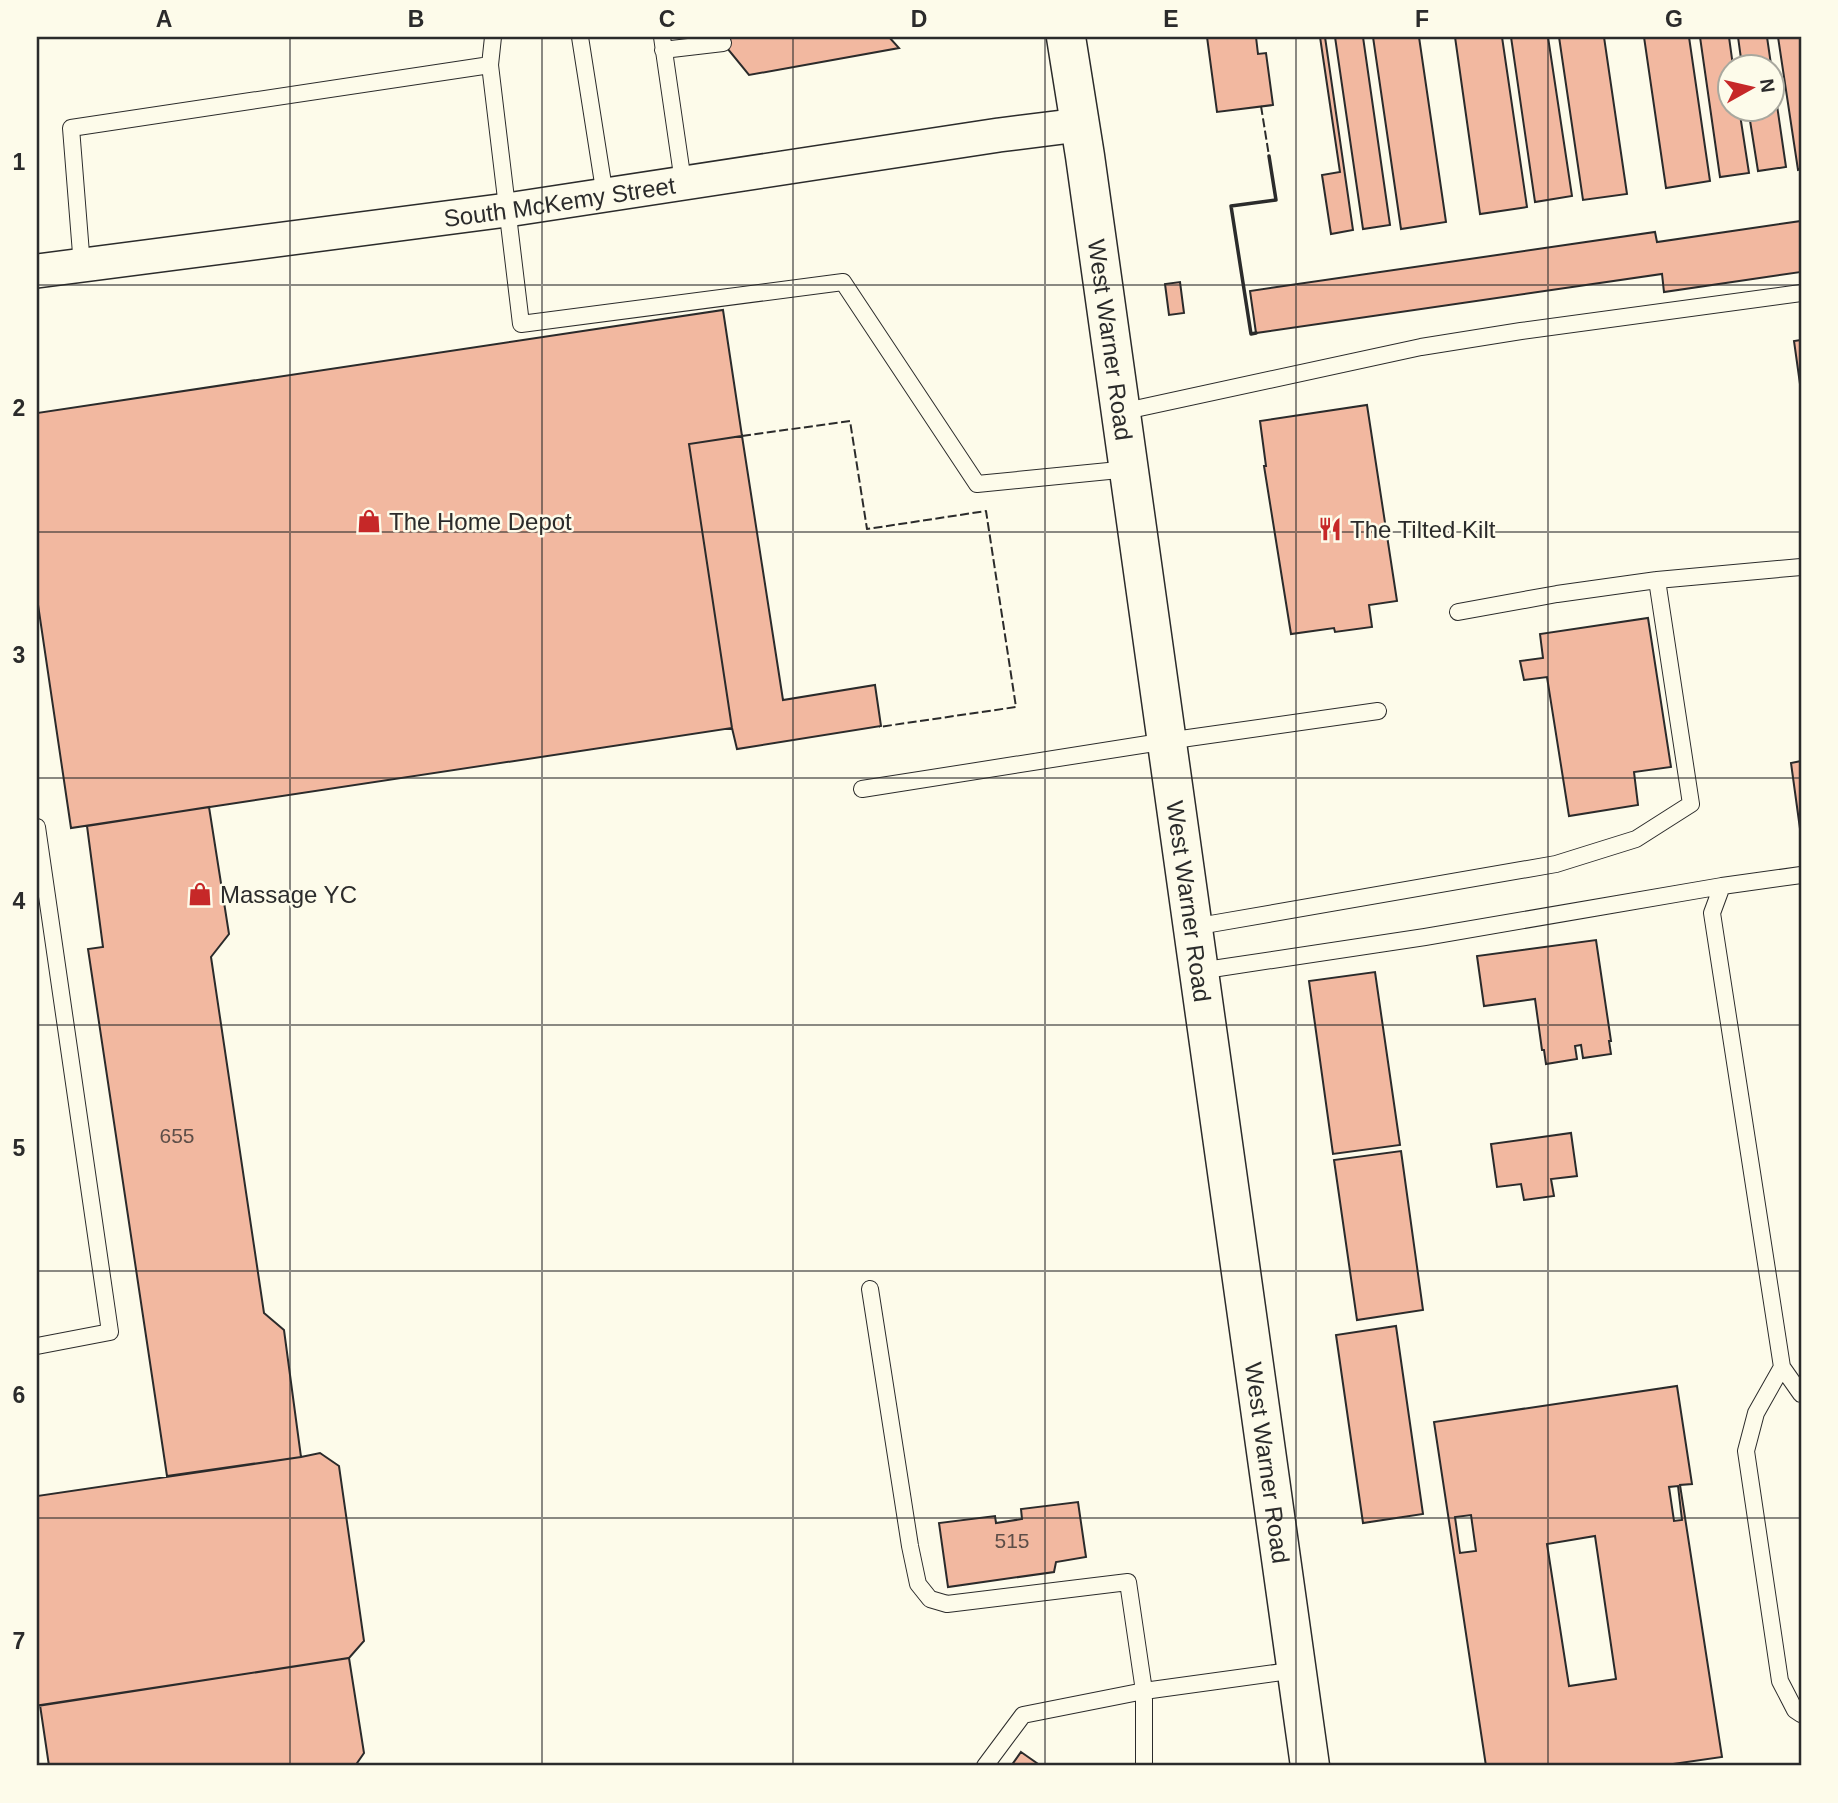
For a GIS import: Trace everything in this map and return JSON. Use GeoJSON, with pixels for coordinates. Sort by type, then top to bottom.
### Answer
{"type":"FeatureCollection","features":[{"type":"Feature","properties":{"kind":"main road","name":"West Warner Road"},"geometry":{"type":"LineString","coordinates":[[1066,37],[1085,156],[1310,1766]]}},
{"type":"Feature","properties":{"kind":"street","name":"South McKemy Street"},"geometry":{"type":"LineString","coordinates":[[37,271],[506,210],[1079,125]]}},
{"type":"Feature","properties":{"kind":"lane"},"geometry":{"type":"LineString","coordinates":[[493,37],[491,65],[521,324],[844,282],[977,484],[1129,470]]}},
{"type":"Feature","properties":{"kind":"lane"},"geometry":{"type":"LineString","coordinates":[[580,37],[605,195]]}},
{"type":"Feature","properties":{"kind":"lane"},"geometry":{"type":"LineString","coordinates":[[683,183],[662,43],[723,43]]}},
{"type":"Feature","properties":{"kind":"lane"},"geometry":{"type":"LineString","coordinates":[[82,266],[71,128],[491,65]]}},
{"type":"Feature","properties":{"kind":"lane"},"geometry":{"type":"LineString","coordinates":[[1121,412],[1421,347],[1801,293]]}},
{"type":"Feature","properties":{"kind":"lane"},"geometry":{"type":"LineString","coordinates":[[1458,612],[1556,594],[1657,580],[1801,567]]}},
{"type":"Feature","properties":{"kind":"lane"},"geometry":{"type":"LineString","coordinates":[[1193,927],[1556,864],[1636,839],[1691,804],[1657,580]]}},
{"type":"Feature","properties":{"kind":"lane"},"geometry":{"type":"LineString","coordinates":[[862,789],[1378,711]]}},
{"type":"Feature","properties":{"kind":"lane"},"geometry":{"type":"LineString","coordinates":[[37,827],[110,1332],[37,1346]]}},
{"type":"Feature","properties":{"kind":"lane"},"geometry":{"type":"LineString","coordinates":[[1199,971],[1801,875]]}},
{"type":"Feature","properties":{"kind":"lane"},"geometry":{"type":"LineString","coordinates":[[1722,886],[1712,913],[1782,1367],[1801,1394]]}},
{"type":"Feature","properties":{"kind":"lane"},"geometry":{"type":"LineString","coordinates":[[870,1289],[918,1584],[930,1599],[947,1604],[1128,1582],[1144,1691],[1144,1766]]}},
{"type":"Feature","properties":{"kind":"lane"},"geometry":{"type":"LineString","coordinates":[[1782,1367],[1756,1413],[1746,1451],[1780,1681],[1795,1710],[1801,1714]]}},
{"type":"Feature","properties":{"kind":"lane"},"geometry":{"type":"LineString","coordinates":[[985,1766],[1023,1715],[1144,1691],[1297,1670]]}},
{"type":"Feature","properties":{"kind":"building"},"geometry":{"type":"Polygon","coordinates":[[[718,37],[889,37],[899,48],[749,75],[718,37]]]}},
{"type":"Feature","properties":{"kind":"building"},"geometry":{"type":"Polygon","coordinates":[[[1207,37],[1256,37],[1258,54],[1266,53],[1273,105],[1217,112],[1207,37]]]}},
{"type":"Feature","properties":{"kind":"building"},"geometry":{"type":"Polygon","coordinates":[[[1320,37],[1325,37],[1353,230],[1331,234],[1322,175],[1340,172],[1320,37]]]}},
{"type":"Feature","properties":{"kind":"building"},"geometry":{"type":"Polygon","coordinates":[[[1335,37],[1363,37],[1390,225],[1363,229],[1335,37]]]}},
{"type":"Feature","properties":{"kind":"building"},"geometry":{"type":"Polygon","coordinates":[[[1373,37],[1419,37],[1446,222],[1401,229],[1373,37]]]}},
{"type":"Feature","properties":{"kind":"building"},"geometry":{"type":"Polygon","coordinates":[[[1455,37],[1502,37],[1527,207],[1480,214],[1455,37]]]}},
{"type":"Feature","properties":{"kind":"building"},"geometry":{"type":"Polygon","coordinates":[[[1511,37],[1548,37],[1572,196],[1535,202],[1511,37]]]}},
{"type":"Feature","properties":{"kind":"building"},"geometry":{"type":"Polygon","coordinates":[[[1559,37],[1604,37],[1627,194],[1583,200],[1559,37]]]}},
{"type":"Feature","properties":{"kind":"building"},"geometry":{"type":"Polygon","coordinates":[[[1644,37],[1689,37],[1710,181],[1666,188],[1644,37]]]}},
{"type":"Feature","properties":{"kind":"building"},"geometry":{"type":"Polygon","coordinates":[[[1700,37],[1729,37],[1731,52],[1716,52],[1716,122],[1741,122],[1749,173],[1720,177],[1700,37]]]}},
{"type":"Feature","properties":{"kind":"building"},"geometry":{"type":"Polygon","coordinates":[[[1738,37],[1767,37],[1769,52],[1740,52],[1738,37]]]}},
{"type":"Feature","properties":{"kind":"building"},"geometry":{"type":"Polygon","coordinates":[[[1778,37],[1801,37],[1801,169],[1798,170],[1786,90],[1786,52],[1780,52],[1778,37]]]}},
{"type":"Feature","properties":{"kind":"building"},"geometry":{"type":"Polygon","coordinates":[[[1750,122],[1779,122],[1786,167],[1758,171],[1750,122]]]}},
{"type":"Feature","properties":{"kind":"building"},"geometry":{"type":"Polygon","coordinates":[[[1801,221],[1801,272],[1664,292],[1662,274],[1256,333],[1250,291],[1655,232],[1657,242],[1801,221]]]}},
{"type":"Feature","properties":{"kind":"building"},"geometry":{"type":"Polygon","coordinates":[[[1180,282],[1184,313],[1169,315],[1165,284],[1180,282]]]}},
{"type":"Feature","properties":{"kind":"building","name":"The Home Depot"},"geometry":{"type":"Polygon","coordinates":[[[723,310],[742,436],[689,444],[732,728],[71,828],[37,598],[37,413],[723,310]]]}},
{"type":"Feature","properties":{"kind":"building"},"geometry":{"type":"Polygon","coordinates":[[[1801,340],[1801,391],[1794,341],[1801,340]]]}},
{"type":"Feature","properties":{"kind":"building","name":"The Tilted Kilt"},"geometry":{"type":"Polygon","coordinates":[[[1367,405],[1397,601],[1369,605],[1372,627],[1335,632],[1334,628],[1291,634],[1264,466],[1260,421],[1367,405]]]}},
{"type":"Feature","properties":{"kind":"building"},"geometry":{"type":"Polygon","coordinates":[[[742,436],[783,700],[875,685],[881,726],[737,749],[689,444],[742,436]]]}},
{"type":"Feature","properties":{"kind":"building"},"geometry":{"type":"Polygon","coordinates":[[[1648,618],[1671,767],[1634,772],[1638,805],[1569,816],[1547,677],[1524,680],[1520,661],[1543,658],[1540,634],[1648,618]]]}},
{"type":"Feature","properties":{"kind":"building"},"geometry":{"type":"Polygon","coordinates":[[[1801,761],[1801,836],[1791,763],[1801,761]]]}},
{"type":"Feature","properties":{"kind":"building"},"geometry":{"type":"Polygon","coordinates":[[[209,807],[229,934],[211,957],[264,1313],[284,1330],[301,1457],[167,1476],[88,949],[103,947],[87,826],[209,807]]]}},
{"type":"Feature","properties":{"kind":"building"},"geometry":{"type":"Polygon","coordinates":[[[1596,940],[1611,1054],[1583,1058],[1581,1045],[1575,1046],[1577,1059],[1546,1064],[1535,999],[1484,1006],[1477,956],[1596,940]]]}},
{"type":"Feature","properties":{"kind":"building"},"geometry":{"type":"Polygon","coordinates":[[[1375,972],[1400,1145],[1333,1154],[1309,981],[1375,972]]]}},
{"type":"Feature","properties":{"kind":"building"},"geometry":{"type":"Polygon","coordinates":[[[1571,1133],[1577,1176],[1551,1179],[1554,1196],[1524,1200],[1521,1184],[1497,1187],[1491,1144],[1571,1133]]]}},
{"type":"Feature","properties":{"kind":"building"},"geometry":{"type":"Polygon","coordinates":[[[1401,1151],[1423,1310],[1357,1320],[1334,1160],[1401,1151]]]}},
{"type":"Feature","properties":{"kind":"building"},"geometry":{"type":"Polygon","coordinates":[[[1396,1326],[1423,1514],[1363,1523],[1336,1335],[1396,1326]]]}},
{"type":"Feature","properties":{"kind":"building"},"geometry":{"type":"Polygon","coordinates":[[[1677,1386],[1692,1484],[1680,1485],[1722,1757],[1659,1766],[1486,1766],[1434,1422],[1677,1386]],[[1678,1486],[1669,1487],[1674,1521],[1682,1520],[1678,1486]],[[1471,1515],[1455,1517],[1460,1553],[1476,1551],[1471,1515]],[[1595,1536],[1547,1544],[1569,1686],[1616,1679],[1595,1536]]]}},
{"type":"Feature","properties":{"kind":"building"},"geometry":{"type":"Polygon","coordinates":[[[320,1453],[339,1466],[364,1641],[349,1658],[37,1706],[37,1496],[320,1453]]]}},
{"type":"Feature","properties":{"kind":"building"},"geometry":{"type":"Polygon","coordinates":[[[1078,1502],[1086,1557],[1056,1562],[1054,1572],[948,1587],[939,1523],[995,1516],[996,1523],[1022,1519],[1021,1509],[1078,1502]]]}},
{"type":"Feature","properties":{"kind":"building"},"geometry":{"type":"Polygon","coordinates":[[[349,1658],[364,1753],[355,1766],[49,1766],[40,1705],[349,1658]]]}},
{"type":"Feature","properties":{"kind":"building"},"geometry":{"type":"Polygon","coordinates":[[[1021,1752],[1041,1766],[1011,1766],[1021,1752]]]}},
{"type":"Feature","properties":{"kind":"fence"},"geometry":{"type":"LineString","coordinates":[[1261,106],[1269,156]]}},
{"type":"Feature","properties":{"kind":"fence"},"geometry":{"type":"LineString","coordinates":[[742,436],[850,421],[867,529],[986,511],[1016,707],[879,727]]}},
{"type":"Feature","properties":{"kind":"wall"},"geometry":{"type":"LineString","coordinates":[[1256,333],[1251,334],[1231,206],[1276,200],[1269,156]]}},
{"type":"Feature","properties":{"kind":"place","name":"The Home Depot"},"geometry":{"type":"Point","coordinates":[369,521]}},
{"type":"Feature","properties":{"kind":"place","name":"The Tilted Kilt"},"geometry":{"type":"Point","coordinates":[1330,529]}},
{"type":"Feature","properties":{"kind":"place","name":"Massage YC"},"geometry":{"type":"Point","coordinates":[200,894]}}]}
